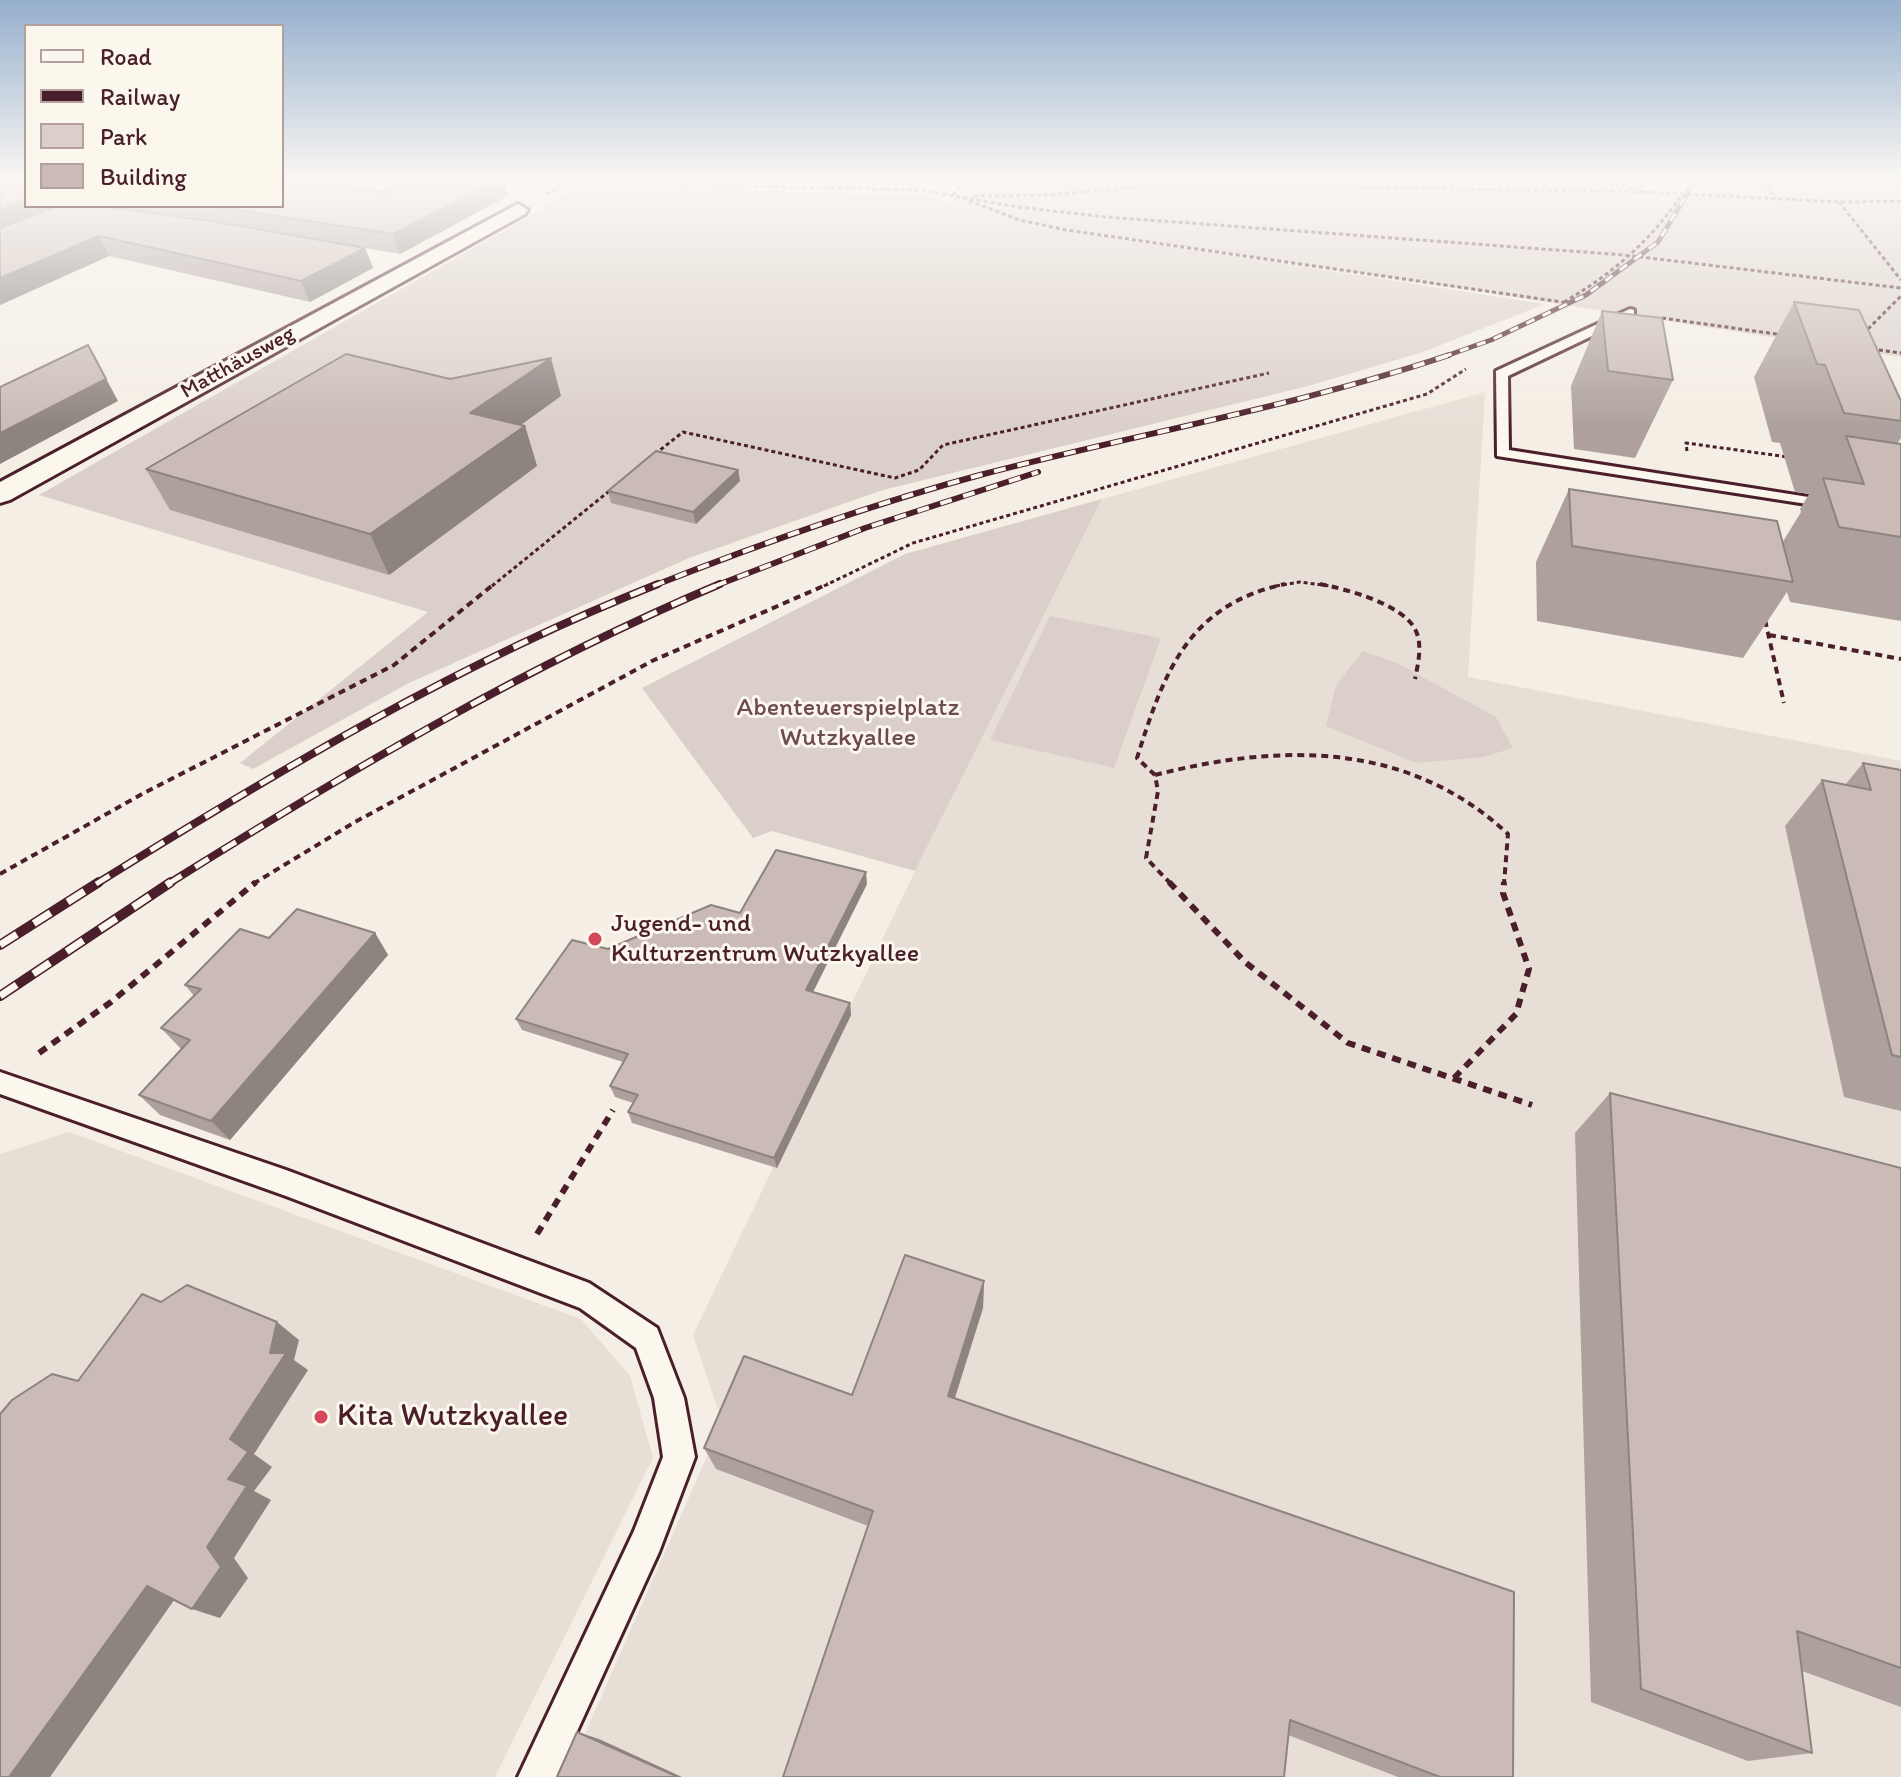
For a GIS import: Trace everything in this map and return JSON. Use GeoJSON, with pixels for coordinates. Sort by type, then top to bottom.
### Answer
{"type":"FeatureCollection","features":[{"type":"Feature","properties":{"kind":"street"},"geometry":{"type":"LineString","coordinates":[[389,262],[413,266]]}},
{"type":"Feature","properties":{"kind":"street","name":"Matthäusweg"},"geometry":{"type":"LineString","coordinates":[[0,494],[421,262]]}},
{"type":"Feature","properties":{"kind":"lane"},"geometry":{"type":"LineString","coordinates":[[1630,313],[1501,374],[1502,453],[1844,508]]}},
{"type":"Feature","properties":{"kind":"lane"},"geometry":{"type":"LineString","coordinates":[[0,1083],[286,1183],[589,1297],[647,1338],[669,1398],[679,1457],[647,1540],[537,1777]]}},
{"type":"Feature","properties":{"kind":"path"},"geometry":{"type":"LineString","coordinates":[[1286,262],[1788,336]]}},
{"type":"Feature","properties":{"kind":"path"},"geometry":{"type":"LineString","coordinates":[[1563,302],[1628,262]]}},
{"type":"Feature","properties":{"kind":"path"},"geometry":{"type":"LineString","coordinates":[[1684,262],[1901,288]]}},
{"type":"Feature","properties":{"kind":"path"},"geometry":{"type":"LineString","coordinates":[[1887,262],[1901,280]]}},
{"type":"Feature","properties":{"kind":"path"},"geometry":{"type":"LineString","coordinates":[[1861,336],[1901,296]]}},
{"type":"Feature","properties":{"kind":"path"},"geometry":{"type":"LineString","coordinates":[[1863,347],[1901,353]]}},
{"type":"Feature","properties":{"kind":"path"},"geometry":{"type":"LineString","coordinates":[[37,1055],[111,1002],[266,874],[355,822],[652,661],[799,598],[913,543],[1427,394],[1469,367]]}},
{"type":"Feature","properties":{"kind":"path"},"geometry":{"type":"LineString","coordinates":[[646,461],[683,432],[895,478],[919,470],[943,445],[1269,373]]}},
{"type":"Feature","properties":{"kind":"path"},"geometry":{"type":"LineString","coordinates":[[0,874],[142,794],[394,665],[622,481]]}},
{"type":"Feature","properties":{"kind":"path"},"geometry":{"type":"LineString","coordinates":[[1415,679],[1420,656],[1415,628],[1397,611],[1357,594],[1302,582],[1251,592],[1202,624],[1165,673],[1137,758],[1155,775],[1158,791],[1146,858],[1245,962],[1348,1043],[1532,1105]]}},
{"type":"Feature","properties":{"kind":"path"},"geometry":{"type":"LineString","coordinates":[[1762,606],[1784,703]]}},
{"type":"Feature","properties":{"kind":"path"},"geometry":{"type":"LineString","coordinates":[[1769,635],[1901,659]]}},
{"type":"Feature","properties":{"kind":"path"},"geometry":{"type":"LineString","coordinates":[[1155,775],[1213,760],[1276,754],[1355,761],[1411,772],[1454,789],[1489,813],[1508,834],[1503,893],[1529,969],[1516,1014],[1454,1078]]}},
{"type":"Feature","properties":{"kind":"path"},"geometry":{"type":"LineString","coordinates":[[516,1269],[613,1110]]}},
{"type":"Feature","properties":{"kind":"shaded area"},"geometry":{"type":"Polygon","coordinates":[[[1485,392],[1468,677],[1901,761],[1901,1777],[566,1777],[722,1422],[693,1335],[915,871],[1102,499],[1485,392]]]}},
{"type":"Feature","properties":{"kind":"shaded area","name":"Kita Wutzkyallee"},"geometry":{"type":"Polygon","coordinates":[[[69,1132],[581,1319],[630,1376],[653,1458],[495,1777],[0,1777],[0,1154],[69,1132]]]}},
{"type":"Feature","properties":{"kind":"green space"},"geometry":{"type":"Polygon","coordinates":[[[449,262],[1273,262],[1545,304],[1423,352],[1312,385],[883,490],[689,558],[409,683],[253,769],[240,763],[428,612],[39,495],[449,262]]]}},
{"type":"Feature","properties":{"kind":"green space"},"geometry":{"type":"Polygon","coordinates":[[[1286,262],[1901,262],[1901,357],[1286,262]]]}},
{"type":"Feature","properties":{"kind":"green space","name":"Abenteuerspielplatz Wutzkyallee"},"geometry":{"type":"Polygon","coordinates":[[[1102,499],[915,871],[772,831],[753,838],[642,688],[905,554],[1102,499]]]}},
{"type":"Feature","properties":{"kind":"green space"},"geometry":{"type":"Polygon","coordinates":[[[1050,616],[1161,638],[1114,768],[990,740],[1050,616]]]}},
{"type":"Feature","properties":{"kind":"green space"},"geometry":{"type":"Polygon","coordinates":[[[1363,651],[1397,663],[1496,717],[1513,748],[1484,757],[1416,763],[1326,726],[1336,685],[1363,651]]]}},
{"type":"Feature","properties":{"kind":"building"},"geometry":{"type":"Polygon","coordinates":[[[0,262],[38,262],[0,278],[0,262]]]}},
{"type":"Feature","properties":{"kind":"building"},"geometry":{"type":"Polygon","coordinates":[[[215,262],[338,262],[301,281],[215,262]]]}},
{"type":"Feature","properties":{"kind":"building"},"geometry":{"type":"Polygon","coordinates":[[[1794,302],[1859,310],[1901,401],[1901,421],[1844,413],[1825,365],[1817,364],[1794,302]]]}},
{"type":"Feature","properties":{"kind":"building"},"geometry":{"type":"Polygon","coordinates":[[[1602,311],[1662,318],[1673,380],[1608,371],[1602,311]]]}},
{"type":"Feature","properties":{"kind":"building"},"geometry":{"type":"Polygon","coordinates":[[[88,345],[106,379],[0,433],[0,387],[88,345]]]}},
{"type":"Feature","properties":{"kind":"building"},"geometry":{"type":"Polygon","coordinates":[[[346,354],[450,379],[551,358],[470,413],[525,426],[370,534],[146,469],[346,354]]]}},
{"type":"Feature","properties":{"kind":"building"},"geometry":{"type":"Polygon","coordinates":[[[1846,436],[1901,444],[1901,537],[1839,527],[1823,478],[1864,484],[1846,436]]]}},
{"type":"Feature","properties":{"kind":"building"},"geometry":{"type":"Polygon","coordinates":[[[656,451],[738,470],[693,512],[608,491],[656,451]]]}},
{"type":"Feature","properties":{"kind":"building"},"geometry":{"type":"Polygon","coordinates":[[[1569,489],[1777,521],[1793,582],[1572,546],[1569,489]]]}},
{"type":"Feature","properties":{"kind":"building"},"geometry":{"type":"Polygon","coordinates":[[[1863,763],[1901,770],[1901,1057],[1892,1055],[1822,780],[1871,790],[1863,763]]]}},
{"type":"Feature","properties":{"kind":"building"},"geometry":{"type":"Polygon","coordinates":[[[776,850],[866,872],[806,990],[850,1003],[774,1158],[628,1112],[638,1095],[610,1086],[628,1054],[516,1019],[572,940],[608,949],[711,905],[740,913],[776,850]]]}},
{"type":"Feature","properties":{"kind":"building"},"geometry":{"type":"Polygon","coordinates":[[[297,909],[375,933],[211,1121],[139,1095],[190,1040],[161,1028],[201,989],[185,985],[240,929],[269,938],[297,909]]]}},
{"type":"Feature","properties":{"kind":"building"},"geometry":{"type":"Polygon","coordinates":[[[1610,1093],[1901,1168],[1901,1668],[1797,1631],[1812,1753],[1641,1689],[1610,1093]]]}},
{"type":"Feature","properties":{"kind":"building"},"geometry":{"type":"Polygon","coordinates":[[[905,1255],[984,1281],[948,1396],[1514,1592],[1513,1777],[1440,1777],[1290,1720],[1284,1777],[783,1777],[873,1511],[704,1448],[744,1356],[852,1395],[905,1255]]]}},
{"type":"Feature","properties":{"kind":"building"},"geometry":{"type":"Polygon","coordinates":[[[187,1285],[277,1322],[270,1353],[286,1353],[230,1439],[248,1452],[228,1479],[247,1486],[207,1547],[221,1567],[192,1609],[147,1586],[9,1777],[0,1777],[0,1414],[12,1400],[52,1374],[78,1381],[142,1294],[161,1302],[187,1285]]]}},
{"type":"Feature","properties":{"kind":"building"},"geometry":{"type":"Polygon","coordinates":[[[577,1732],[678,1777],[557,1777],[577,1732]]]}},
{"type":"Feature","properties":{"kind":"railway"},"geometry":{"type":"LineString","coordinates":[[1446,356],[1491,340],[1586,295],[1631,262]]}},
{"type":"Feature","properties":{"kind":"railway"},"geometry":{"type":"LineString","coordinates":[[656,585],[815,526],[938,487],[1333,390],[1446,356]]}},
{"type":"Feature","properties":{"kind":"railway"},"geometry":{"type":"LineString","coordinates":[[719,585],[865,528],[1038,472]]}},
{"type":"Feature","properties":{"kind":"railway"},"geometry":{"type":"LineString","coordinates":[[96,884],[370,721],[512,648],[656,585]]}},
{"type":"Feature","properties":{"kind":"railway"},"geometry":{"type":"LineString","coordinates":[[168,884],[438,723],[577,650],[719,585]]}},
{"type":"Feature","properties":{"kind":"railway"},"geometry":{"type":"LineString","coordinates":[[715,586],[719,585]]}},
{"type":"Feature","properties":{"kind":"railway"},"geometry":{"type":"LineString","coordinates":[[0,945],[99,882]]}},
{"type":"Feature","properties":{"kind":"railway"},"geometry":{"type":"LineString","coordinates":[[0,996],[168,884]]}},
{"type":"Feature","properties":{"kind":"place","name":"Jugend- und Kulturzentrum Wutzkyallee"},"geometry":{"type":"Point","coordinates":[595,939]}},
{"type":"Feature","properties":{"kind":"place","name":"Kita Wutzkyallee"},"geometry":{"type":"Point","coordinates":[321,1417]}}]}
